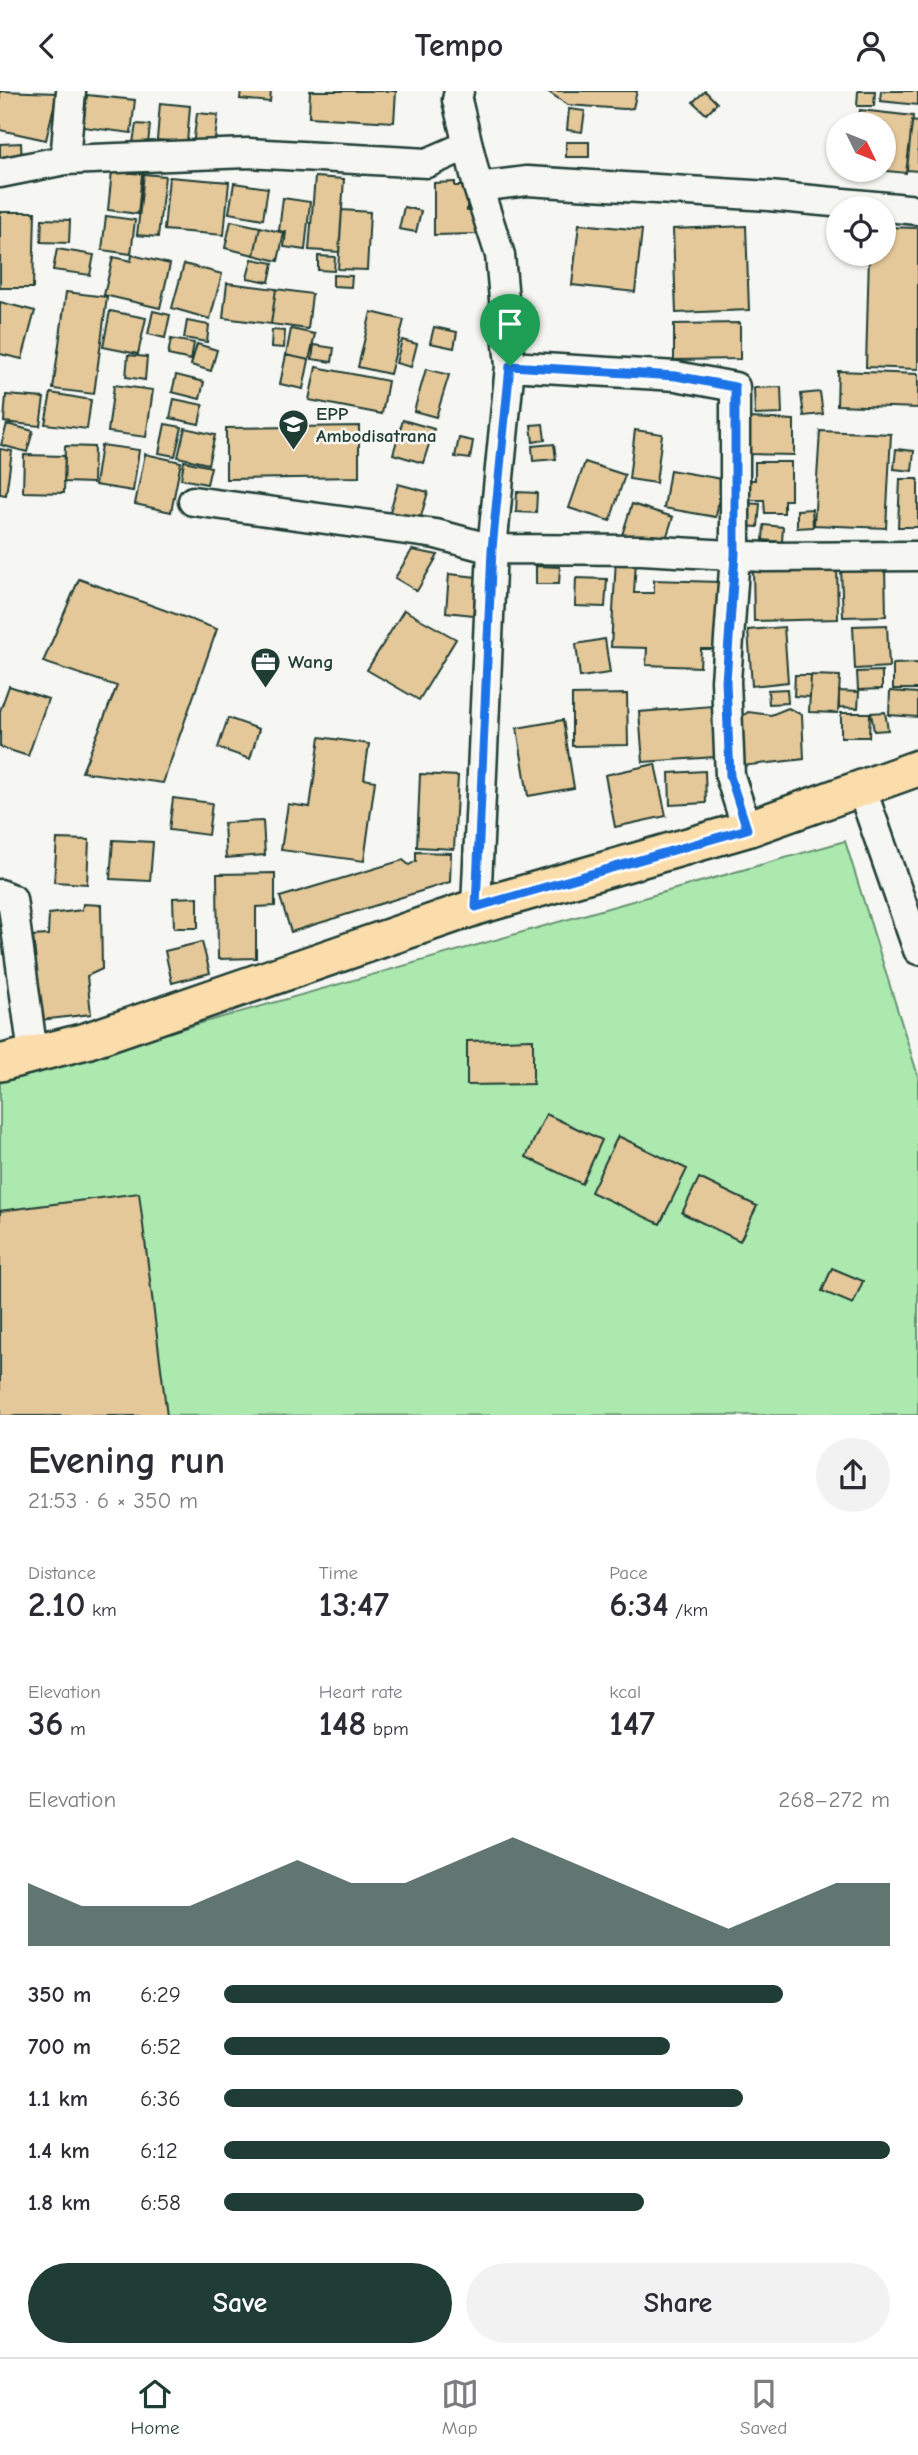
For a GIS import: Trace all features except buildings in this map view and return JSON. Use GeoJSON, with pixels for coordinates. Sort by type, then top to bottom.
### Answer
{"type":"FeatureCollection","features":[{"type":"Feature","properties":{"kind":"main road"},"geometry":{"type":"LineString","coordinates":[[0,1063],[86,1041],[476,907],[747,829],[918,768]]}},
{"type":"Feature","properties":{"kind":"street"},"geometry":{"type":"LineString","coordinates":[[65,160],[71,91]]}},
{"type":"Feature","properties":{"kind":"street"},"geometry":{"type":"LineString","coordinates":[[459,91],[457,100],[478,187],[500,255],[510,366],[492,549],[476,907]]}},
{"type":"Feature","properties":{"kind":"street"},"geometry":{"type":"LineString","coordinates":[[0,173],[65,160],[248,153],[428,163],[468,145]]}},
{"type":"Feature","properties":{"kind":"street"},"geometry":{"type":"LineString","coordinates":[[478,187],[527,181],[768,196],[918,210]]}},
{"type":"Feature","properties":{"kind":"street"},"geometry":{"type":"LineString","coordinates":[[510,366],[676,376],[735,387],[735,555],[726,681],[730,776],[747,829]]}},
{"type":"Feature","properties":{"kind":"street"},"geometry":{"type":"LineString","coordinates":[[193,501],[436,534],[492,549],[918,556]]}},
{"type":"Feature","properties":{"kind":"street"},"geometry":{"type":"LineString","coordinates":[[861,787],[918,950]]}},
{"type":"Feature","properties":{"kind":"street"},"geometry":{"type":"LineString","coordinates":[[0,894],[12,899],[33,1054]]}},
{"type":"Feature","properties":{"kind":"green space"},"geometry":{"type":"Polygon","coordinates":[[[845,841],[918,1076],[918,1415],[0,1415],[0,1080],[845,841]]]}},
{"type":"Feature","properties":{"kind":"place","name":"EPP Ambodisatrana"},"geometry":{"type":"Point","coordinates":[293,452]}},
{"type":"Feature","properties":{"kind":"place","name":"Wang"},"geometry":{"type":"Point","coordinates":[265,689]}},
{"type":"Feature","properties":{"kind":"route"},"geometry":{"type":"LineString","coordinates":[[510,366],[676,376],[735,387],[735,555],[726,681],[730,776],[747,829],[476,907],[492,549],[510,366]]}}]}
